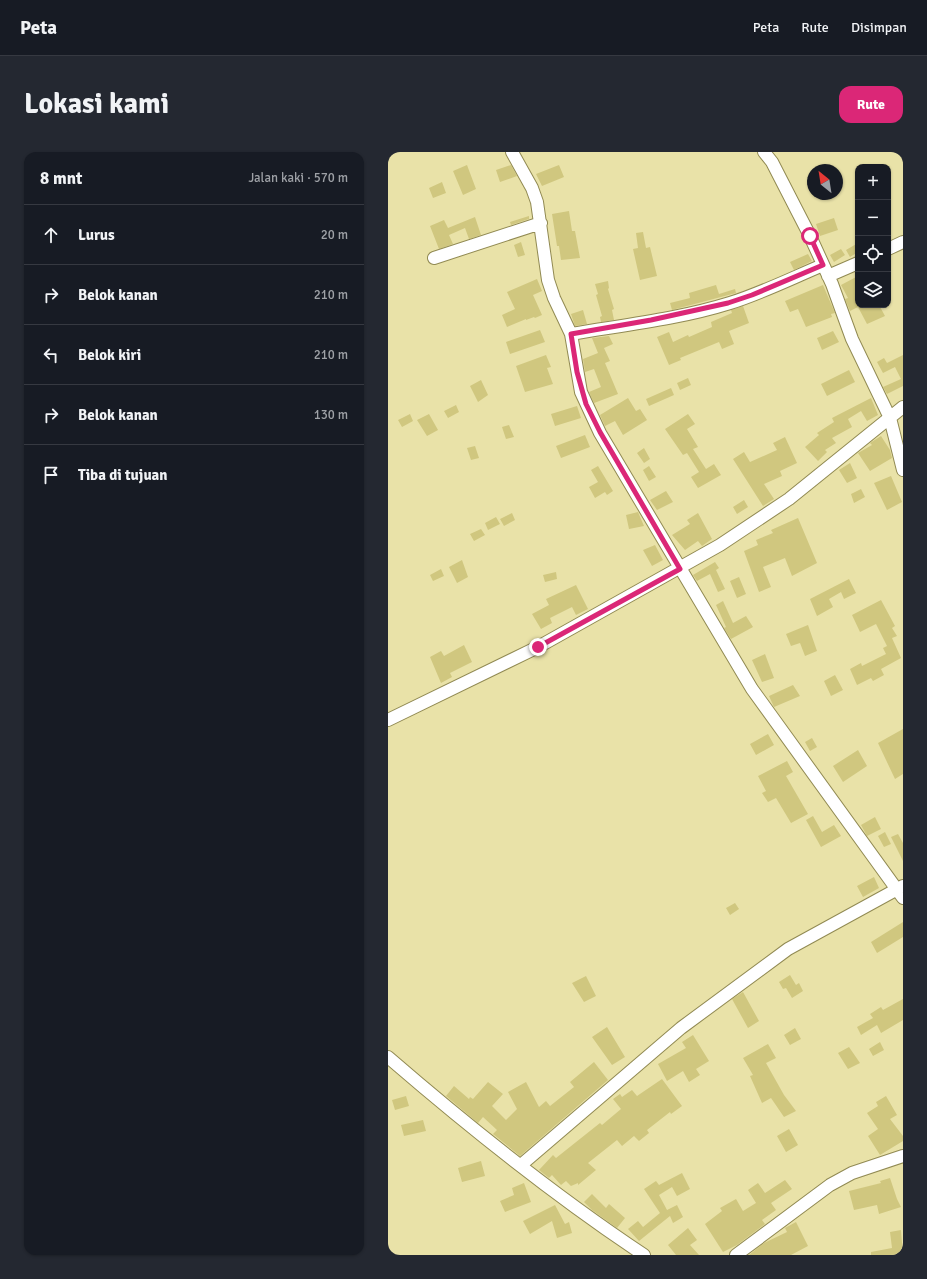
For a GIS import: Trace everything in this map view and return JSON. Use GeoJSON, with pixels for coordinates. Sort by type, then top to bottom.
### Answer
{"type":"FeatureCollection","features":[{"type":"Feature","properties":{"kind":"street"},"geometry":{"type":"LineString","coordinates":[[512,152],[532,188],[541,224],[548,280],[554,298],[571,334],[577,372],[586,404],[600,432],[752,688],[901,891],[788,949],[680,1028],[521,1165]]}},
{"type":"Feature","properties":{"kind":"street"},"geometry":{"type":"LineString","coordinates":[[764,152],[772,162],[797,210],[828,276],[852,339],[890,418],[903,470]]}},
{"type":"Feature","properties":{"kind":"street"},"geometry":{"type":"LineString","coordinates":[[434,258],[541,224]]}},
{"type":"Feature","properties":{"kind":"street"},"geometry":{"type":"LineString","coordinates":[[891,248],[903,242]]}},
{"type":"Feature","properties":{"kind":"street"},"geometry":{"type":"LineString","coordinates":[[828,276],[855,264]]}},
{"type":"Feature","properties":{"kind":"street"},"geometry":{"type":"LineString","coordinates":[[571,334],[651,320],[728,303],[752,295],[823,265]]}},
{"type":"Feature","properties":{"kind":"street"},"geometry":{"type":"LineString","coordinates":[[388,720],[538,647],[680,569],[720,545],[789,499],[903,407]]}},
{"type":"Feature","properties":{"kind":"street"},"geometry":{"type":"LineString","coordinates":[[388,1057],[447,1108],[611,1233],[644,1255]]}},
{"type":"Feature","properties":{"kind":"street"},"geometry":{"type":"LineString","coordinates":[[736,1255],[830,1185],[852,1173],[903,1156]]}},
{"type":"Feature","properties":{"kind":"building"},"geometry":{"type":"Polygon","coordinates":[[[467,165],[476,189],[463,195],[453,171],[467,165]]]}},
{"type":"Feature","properties":{"kind":"building"},"geometry":{"type":"Polygon","coordinates":[[[511,165],[517,176],[500,182],[496,170],[511,165]]]}},
{"type":"Feature","properties":{"kind":"building"},"geometry":{"type":"Polygon","coordinates":[[[559,165],[564,177],[542,186],[536,174],[559,165]]]}},
{"type":"Feature","properties":{"kind":"building"},"geometry":{"type":"Polygon","coordinates":[[[442,182],[446,193],[433,198],[429,188],[442,182]]]}},
{"type":"Feature","properties":{"kind":"building"},"geometry":{"type":"Polygon","coordinates":[[[569,211],[572,231],[575,231],[580,258],[561,260],[559,246],[557,246],[552,214],[569,211]]]}},
{"type":"Feature","properties":{"kind":"building"},"geometry":{"type":"Polygon","coordinates":[[[529,216],[529,219],[511,225],[510,222],[529,216]]]}},
{"type":"Feature","properties":{"kind":"building"},"geometry":{"type":"Polygon","coordinates":[[[475,217],[481,235],[469,239],[465,228],[449,235],[453,244],[439,249],[430,226],[444,220],[448,228],[475,217]]]}},
{"type":"Feature","properties":{"kind":"building"},"geometry":{"type":"Polygon","coordinates":[[[834,218],[838,230],[820,236],[816,224],[834,218]]]}},
{"type":"Feature","properties":{"kind":"building"},"geometry":{"type":"Polygon","coordinates":[[[643,232],[646,248],[650,247],[657,276],[640,280],[633,249],[638,248],[636,233],[643,232]]]}},
{"type":"Feature","properties":{"kind":"building"},"geometry":{"type":"Polygon","coordinates":[[[521,242],[525,255],[518,257],[514,245],[521,242]]]}},
{"type":"Feature","properties":{"kind":"building"},"geometry":{"type":"Polygon","coordinates":[[[855,245],[855,254],[850,257],[846,250],[855,245]]]}},
{"type":"Feature","properties":{"kind":"building"},"geometry":{"type":"Polygon","coordinates":[[[841,249],[845,255],[834,262],[830,255],[841,249]]]}},
{"type":"Feature","properties":{"kind":"building"},"geometry":{"type":"Polygon","coordinates":[[[808,254],[812,261],[794,270],[790,262],[808,254]]]}},
{"type":"Feature","properties":{"kind":"building"},"geometry":{"type":"Polygon","coordinates":[[[855,278],[856,308],[850,311],[845,299],[848,298],[841,285],[855,278]]]}},
{"type":"Feature","properties":{"kind":"building"},"geometry":{"type":"Polygon","coordinates":[[[537,279],[542,291],[533,295],[542,315],[535,318],[526,319],[507,327],[502,315],[515,309],[507,292],[537,279]]]}},
{"type":"Feature","properties":{"kind":"building"},"geometry":{"type":"Polygon","coordinates":[[[608,281],[608,289],[614,309],[612,310],[614,320],[601,322],[600,317],[602,316],[596,295],[598,294],[595,284],[608,281]]]}},
{"type":"Feature","properties":{"kind":"building"},"geometry":{"type":"Polygon","coordinates":[[[716,285],[719,294],[735,289],[736,293],[672,310],[670,303],[690,298],[689,293],[716,285]]]}},
{"type":"Feature","properties":{"kind":"building"},"geometry":{"type":"Polygon","coordinates":[[[823,285],[835,313],[831,314],[832,317],[806,327],[798,309],[790,312],[785,301],[823,285]]]}},
{"type":"Feature","properties":{"kind":"building"},"geometry":{"type":"Polygon","coordinates":[[[743,306],[749,323],[729,331],[734,344],[722,349],[719,342],[680,358],[681,360],[669,365],[657,337],[669,332],[673,342],[688,335],[689,337],[712,327],[711,322],[732,313],[731,310],[743,306]]]}},
{"type":"Feature","properties":{"kind":"building"},"geometry":{"type":"Polygon","coordinates":[[[859,308],[881,308],[885,316],[867,324],[859,308]]]}},
{"type":"Feature","properties":{"kind":"building"},"geometry":{"type":"Polygon","coordinates":[[[583,310],[587,324],[575,326],[571,314],[583,310]]]}},
{"type":"Feature","properties":{"kind":"building"},"geometry":{"type":"Polygon","coordinates":[[[540,330],[545,342],[510,354],[506,342],[540,330]]]}},
{"type":"Feature","properties":{"kind":"building"},"geometry":{"type":"Polygon","coordinates":[[[833,331],[839,342],[822,350],[817,338],[833,331]]]}},
{"type":"Feature","properties":{"kind":"building"},"geometry":{"type":"Polygon","coordinates":[[[609,336],[613,344],[604,348],[610,361],[605,363],[618,394],[594,403],[589,392],[601,387],[594,369],[585,372],[583,359],[598,353],[592,338],[609,336]]]}},
{"type":"Feature","properties":{"kind":"building"},"geometry":{"type":"Polygon","coordinates":[[[546,355],[551,367],[547,368],[553,384],[525,392],[516,366],[546,355]]]}},
{"type":"Feature","properties":{"kind":"building"},"geometry":{"type":"Polygon","coordinates":[[[903,355],[903,386],[887,394],[883,387],[901,379],[895,367],[883,373],[877,362],[884,358],[887,363],[903,355]]]}},
{"type":"Feature","properties":{"kind":"building"},"geometry":{"type":"Polygon","coordinates":[[[849,370],[855,382],[827,396],[821,384],[849,370]]]}},
{"type":"Feature","properties":{"kind":"building"},"geometry":{"type":"Polygon","coordinates":[[[688,378],[691,385],[680,390],[677,383],[688,378]]]}},
{"type":"Feature","properties":{"kind":"building"},"geometry":{"type":"Polygon","coordinates":[[[481,380],[488,395],[478,402],[470,386],[481,380]]]}},
{"type":"Feature","properties":{"kind":"building"},"geometry":{"type":"Polygon","coordinates":[[[671,388],[674,395],[649,406],[646,399],[671,388]]]}},
{"type":"Feature","properties":{"kind":"building"},"geometry":{"type":"Polygon","coordinates":[[[628,398],[636,411],[640,409],[647,420],[623,435],[615,421],[605,426],[600,415],[628,398]]]}},
{"type":"Feature","properties":{"kind":"building"},"geometry":{"type":"Polygon","coordinates":[[[871,398],[878,415],[867,421],[861,411],[848,419],[852,427],[832,438],[836,443],[825,450],[827,452],[818,461],[805,447],[819,435],[817,433],[834,422],[832,418],[871,398]]]}},
{"type":"Feature","properties":{"kind":"building"},"geometry":{"type":"Polygon","coordinates":[[[456,405],[459,412],[448,418],[444,411],[456,405]]]}},
{"type":"Feature","properties":{"kind":"building"},"geometry":{"type":"Polygon","coordinates":[[[577,406],[581,418],[555,426],[551,414],[577,406]]]}},
{"type":"Feature","properties":{"kind":"building"},"geometry":{"type":"Polygon","coordinates":[[[410,414],[413,421],[402,427],[398,420],[410,414]]]}},
{"type":"Feature","properties":{"kind":"building"},"geometry":{"type":"Polygon","coordinates":[[[429,414],[438,430],[427,436],[417,420],[429,414]]]}},
{"type":"Feature","properties":{"kind":"building"},"geometry":{"type":"Polygon","coordinates":[[[688,414],[695,424],[687,429],[698,447],[693,449],[706,469],[714,464],[721,475],[698,488],[691,477],[699,472],[687,453],[683,455],[665,429],[688,414]]]}},
{"type":"Feature","properties":{"kind":"building"},"geometry":{"type":"Polygon","coordinates":[[[509,425],[514,437],[506,439],[502,427],[509,425]]]}},
{"type":"Feature","properties":{"kind":"building"},"geometry":{"type":"Polygon","coordinates":[[[585,435],[590,447],[561,458],[556,446],[585,435]]]}},
{"type":"Feature","properties":{"kind":"building"},"geometry":{"type":"Polygon","coordinates":[[[881,436],[890,450],[892,458],[870,471],[858,453],[872,445],[870,443],[881,436]]]}},
{"type":"Feature","properties":{"kind":"building"},"geometry":{"type":"Polygon","coordinates":[[[785,437],[797,463],[780,471],[782,476],[764,484],[774,499],[763,506],[733,459],[744,452],[750,462],[777,450],[773,443],[785,437]]]}},
{"type":"Feature","properties":{"kind":"building"},"geometry":{"type":"Polygon","coordinates":[[[475,446],[479,458],[471,460],[467,448],[475,446]]]}},
{"type":"Feature","properties":{"kind":"building"},"geometry":{"type":"Polygon","coordinates":[[[644,448],[650,459],[644,463],[637,453],[644,448]]]}},
{"type":"Feature","properties":{"kind":"building"},"geometry":{"type":"Polygon","coordinates":[[[850,463],[857,478],[847,483],[839,470],[850,463]]]}},
{"type":"Feature","properties":{"kind":"building"},"geometry":{"type":"Polygon","coordinates":[[[598,466],[613,491],[607,495],[605,492],[595,498],[589,487],[598,482],[591,470],[598,466]]]}},
{"type":"Feature","properties":{"kind":"building"},"geometry":{"type":"Polygon","coordinates":[[[649,466],[656,477],[649,481],[643,470],[649,466]]]}},
{"type":"Feature","properties":{"kind":"building"},"geometry":{"type":"Polygon","coordinates":[[[891,476],[902,502],[887,510],[874,483],[891,476]]]}},
{"type":"Feature","properties":{"kind":"building"},"geometry":{"type":"Polygon","coordinates":[[[861,489],[865,497],[854,503],[851,494],[861,489]]]}},
{"type":"Feature","properties":{"kind":"building"},"geometry":{"type":"Polygon","coordinates":[[[666,491],[673,502],[657,510],[650,500],[666,491]]]}},
{"type":"Feature","properties":{"kind":"building"},"geometry":{"type":"Polygon","coordinates":[[[744,500],[748,507],[737,514],[733,507],[744,500]]]}},
{"type":"Feature","properties":{"kind":"building"},"geometry":{"type":"Polygon","coordinates":[[[638,512],[644,526],[629,529],[626,515],[638,512]]]}},
{"type":"Feature","properties":{"kind":"building"},"geometry":{"type":"Polygon","coordinates":[[[512,513],[515,520],[504,526],[500,519],[512,513]]]}},
{"type":"Feature","properties":{"kind":"building"},"geometry":{"type":"Polygon","coordinates":[[[698,513],[712,539],[702,546],[698,541],[685,550],[672,535],[690,524],[687,520],[698,513]]]}},
{"type":"Feature","properties":{"kind":"building"},"geometry":{"type":"Polygon","coordinates":[[[496,517],[500,524],[488,530],[485,523],[496,517]]]}},
{"type":"Feature","properties":{"kind":"building"},"geometry":{"type":"Polygon","coordinates":[[[798,518],[817,563],[792,576],[785,558],[763,567],[771,587],[759,592],[744,551],[758,545],[756,540],[773,533],[771,530],[798,518]]]}},
{"type":"Feature","properties":{"kind":"building"},"geometry":{"type":"Polygon","coordinates":[[[481,529],[485,535],[474,541],[470,534],[481,529]]]}},
{"type":"Feature","properties":{"kind":"building"},"geometry":{"type":"Polygon","coordinates":[[[655,545],[663,560],[652,566],[643,550],[655,545]]]}},
{"type":"Feature","properties":{"kind":"building"},"geometry":{"type":"Polygon","coordinates":[[[462,560],[468,577],[457,583],[449,567],[462,560]]]}},
{"type":"Feature","properties":{"kind":"building"},"geometry":{"type":"Polygon","coordinates":[[[715,562],[719,568],[716,570],[725,589],[718,592],[710,574],[697,581],[693,575],[715,562]]]}},
{"type":"Feature","properties":{"kind":"building"},"geometry":{"type":"Polygon","coordinates":[[[441,569],[444,576],[433,581],[430,575],[441,569]]]}},
{"type":"Feature","properties":{"kind":"building"},"geometry":{"type":"Polygon","coordinates":[[[556,572],[557,579],[545,582],[543,575],[556,572]]]}},
{"type":"Feature","properties":{"kind":"building"},"geometry":{"type":"Polygon","coordinates":[[[739,577],[746,594],[737,598],[730,581],[739,577]]]}},
{"type":"Feature","properties":{"kind":"building"},"geometry":{"type":"Polygon","coordinates":[[[849,579],[856,593],[844,599],[841,592],[829,599],[833,607],[817,616],[810,599],[849,579]]]}},
{"type":"Feature","properties":{"kind":"building"},"geometry":{"type":"Polygon","coordinates":[[[576,585],[588,609],[576,615],[572,607],[550,618],[552,623],[541,629],[532,614],[549,605],[546,599],[576,585]]]}},
{"type":"Feature","properties":{"kind":"building"},"geometry":{"type":"Polygon","coordinates":[[[881,600],[895,626],[892,628],[897,636],[892,638],[901,658],[881,669],[884,675],[873,681],[871,678],[857,685],[850,669],[861,663],[862,666],[886,654],[883,648],[887,646],[876,624],[860,632],[852,615],[881,600]]]}},
{"type":"Feature","properties":{"kind":"building"},"geometry":{"type":"Polygon","coordinates":[[[723,601],[733,623],[746,616],[753,627],[731,639],[724,628],[726,627],[716,605],[723,601]]]}},
{"type":"Feature","properties":{"kind":"building"},"geometry":{"type":"Polygon","coordinates":[[[808,625],[817,651],[805,656],[800,643],[791,646],[786,634],[808,625]]]}},
{"type":"Feature","properties":{"kind":"building"},"geometry":{"type":"Polygon","coordinates":[[[464,645],[472,662],[450,673],[452,677],[441,683],[430,657],[441,651],[444,656],[464,645]]]}},
{"type":"Feature","properties":{"kind":"building"},"geometry":{"type":"Polygon","coordinates":[[[765,654],[774,678],[762,682],[752,660],[765,654]]]}},
{"type":"Feature","properties":{"kind":"building"},"geometry":{"type":"Polygon","coordinates":[[[835,675],[843,690],[831,696],[824,681],[835,675]]]}},
{"type":"Feature","properties":{"kind":"building"},"geometry":{"type":"Polygon","coordinates":[[[793,685],[800,696],[774,707],[769,696],[793,685]]]}},
{"type":"Feature","properties":{"kind":"building"},"geometry":{"type":"Polygon","coordinates":[[[903,729],[903,774],[895,779],[878,743],[903,729]]]}},
{"type":"Feature","properties":{"kind":"building"},"geometry":{"type":"Polygon","coordinates":[[[768,734],[774,745],[756,755],[750,744],[768,734]]]}},
{"type":"Feature","properties":{"kind":"building"},"geometry":{"type":"Polygon","coordinates":[[[812,738],[817,747],[810,751],[805,742],[812,738]]]}},
{"type":"Feature","properties":{"kind":"building"},"geometry":{"type":"Polygon","coordinates":[[[858,750],[867,766],[843,782],[833,766],[858,750]]]}},
{"type":"Feature","properties":{"kind":"building"},"geometry":{"type":"Polygon","coordinates":[[[787,761],[793,772],[786,776],[808,814],[791,823],[776,798],[768,802],[762,793],[766,791],[758,776],[787,761]]]}},
{"type":"Feature","properties":{"kind":"building"},"geometry":{"type":"Polygon","coordinates":[[[813,816],[822,832],[834,825],[841,836],[821,847],[806,820],[813,816]]]}},
{"type":"Feature","properties":{"kind":"building"},"geometry":{"type":"Polygon","coordinates":[[[875,817],[881,829],[867,836],[861,825],[875,817]]]}},
{"type":"Feature","properties":{"kind":"building"},"geometry":{"type":"Polygon","coordinates":[[[885,832],[891,844],[884,847],[878,836],[885,832]]]}},
{"type":"Feature","properties":{"kind":"building"},"geometry":{"type":"Polygon","coordinates":[[[898,834],[903,843],[903,861],[891,837],[898,834]]]}},
{"type":"Feature","properties":{"kind":"building"},"geometry":{"type":"Polygon","coordinates":[[[874,877],[879,888],[863,897],[857,886],[874,877]]]}},
{"type":"Feature","properties":{"kind":"building"},"geometry":{"type":"Polygon","coordinates":[[[735,903],[739,909],[730,915],[726,908],[735,903]]]}},
{"type":"Feature","properties":{"kind":"building"},"geometry":{"type":"Polygon","coordinates":[[[903,922],[903,937],[877,953],[871,942],[903,922]]]}},
{"type":"Feature","properties":{"kind":"building"},"geometry":{"type":"Polygon","coordinates":[[[790,975],[796,985],[799,983],[803,991],[792,998],[786,988],[783,989],[779,982],[790,975]]]}},
{"type":"Feature","properties":{"kind":"building"},"geometry":{"type":"Polygon","coordinates":[[[586,976],[596,996],[584,1002],[572,983],[586,976]]]}},
{"type":"Feature","properties":{"kind":"building"},"geometry":{"type":"Polygon","coordinates":[[[743,992],[759,1021],[748,1028],[732,999],[743,992]]]}},
{"type":"Feature","properties":{"kind":"building"},"geometry":{"type":"Polygon","coordinates":[[[903,999],[903,1020],[881,1033],[877,1025],[861,1035],[857,1027],[873,1018],[870,1014],[881,1007],[883,1010],[903,999]]]}},
{"type":"Feature","properties":{"kind":"building"},"geometry":{"type":"Polygon","coordinates":[[[607,1027],[625,1057],[612,1065],[592,1037],[607,1027]]]}},
{"type":"Feature","properties":{"kind":"building"},"geometry":{"type":"Polygon","coordinates":[[[795,1028],[801,1039],[790,1045],[784,1035],[795,1028]]]}},
{"type":"Feature","properties":{"kind":"building"},"geometry":{"type":"Polygon","coordinates":[[[693,1035],[709,1061],[696,1069],[700,1075],[689,1082],[683,1071],[667,1081],[658,1064],[686,1048],[682,1042],[693,1035]]]}},
{"type":"Feature","properties":{"kind":"building"},"geometry":{"type":"Polygon","coordinates":[[[880,1042],[884,1050],[873,1056],[869,1049],[880,1042]]]}},
{"type":"Feature","properties":{"kind":"building"},"geometry":{"type":"Polygon","coordinates":[[[768,1044],[776,1058],[766,1063],[784,1095],[796,1111],[784,1117],[771,1098],[762,1103],[750,1076],[753,1075],[743,1058],[768,1044]]]}},
{"type":"Feature","properties":{"kind":"building"},"geometry":{"type":"Polygon","coordinates":[[[849,1047],[860,1063],[848,1069],[838,1053],[849,1047]]]}},
{"type":"Feature","properties":{"kind":"building"},"geometry":{"type":"Polygon","coordinates":[[[594,1062],[608,1080],[520,1156],[493,1134],[497,1130],[483,1117],[478,1123],[446,1096],[454,1086],[469,1099],[470,1097],[473,1099],[488,1082],[503,1094],[492,1106],[506,1120],[517,1109],[508,1092],[526,1082],[539,1107],[546,1101],[550,1106],[574,1087],[570,1082],[594,1062]]]}},
{"type":"Feature","properties":{"kind":"building"},"geometry":{"type":"Polygon","coordinates":[[[662,1079],[682,1106],[671,1114],[670,1112],[647,1130],[649,1133],[639,1141],[634,1136],[622,1146],[617,1140],[588,1163],[596,1170],[578,1185],[578,1183],[571,1186],[566,1181],[561,1185],[552,1175],[549,1178],[539,1170],[553,1155],[556,1158],[600,1123],[602,1125],[621,1109],[613,1099],[620,1094],[622,1097],[632,1090],[637,1096],[662,1079]]]}},
{"type":"Feature","properties":{"kind":"building"},"geometry":{"type":"Polygon","coordinates":[[[406,1096],[409,1106],[395,1110],[392,1100],[406,1096]]]}},
{"type":"Feature","properties":{"kind":"building"},"geometry":{"type":"Polygon","coordinates":[[[886,1096],[897,1115],[890,1119],[903,1136],[903,1141],[880,1155],[868,1136],[878,1129],[867,1113],[878,1106],[876,1102],[886,1096]]]}},
{"type":"Feature","properties":{"kind":"building"},"geometry":{"type":"Polygon","coordinates":[[[423,1120],[426,1131],[404,1136],[401,1125],[423,1120]]]}},
{"type":"Feature","properties":{"kind":"building"},"geometry":{"type":"Polygon","coordinates":[[[789,1129],[798,1145],[786,1152],[777,1136],[789,1129]]]}},
{"type":"Feature","properties":{"kind":"building"},"geometry":{"type":"Polygon","coordinates":[[[481,1161],[485,1176],[462,1182],[458,1168],[481,1161]]]}},
{"type":"Feature","properties":{"kind":"building"},"geometry":{"type":"Polygon","coordinates":[[[682,1173],[690,1189],[677,1196],[672,1187],[659,1195],[667,1210],[677,1205],[683,1217],[673,1223],[670,1216],[639,1241],[628,1229],[638,1221],[643,1227],[660,1213],[644,1189],[656,1181],[659,1185],[682,1173]]]}},
{"type":"Feature","properties":{"kind":"building"},"geometry":{"type":"Polygon","coordinates":[[[890,1178],[901,1207],[879,1214],[877,1205],[854,1210],[849,1191],[881,1183],[880,1181],[890,1178]]]}},
{"type":"Feature","properties":{"kind":"building"},"geometry":{"type":"Polygon","coordinates":[[[785,1180],[792,1189],[771,1203],[776,1210],[762,1220],[765,1224],[737,1245],[723,1252],[705,1224],[722,1211],[720,1208],[736,1199],[743,1211],[756,1203],[748,1190],[758,1183],[765,1193],[785,1180]]]}},
{"type":"Feature","properties":{"kind":"building"},"geometry":{"type":"Polygon","coordinates":[[[524,1183],[531,1202],[505,1212],[500,1201],[514,1195],[512,1188],[524,1183]]]}},
{"type":"Feature","properties":{"kind":"building"},"geometry":{"type":"Polygon","coordinates":[[[592,1194],[606,1208],[609,1204],[625,1218],[617,1228],[592,1210],[584,1202],[592,1194]]]}},
{"type":"Feature","properties":{"kind":"building"},"geometry":{"type":"Polygon","coordinates":[[[555,1205],[565,1224],[569,1222],[572,1233],[557,1238],[552,1221],[530,1234],[523,1221],[555,1205]]]}},
{"type":"Feature","properties":{"kind":"building"},"geometry":{"type":"Polygon","coordinates":[[[796,1222],[808,1246],[791,1255],[749,1255],[764,1243],[787,1232],[785,1228],[796,1222]]]}},
{"type":"Feature","properties":{"kind":"building"},"geometry":{"type":"Polygon","coordinates":[[[688,1228],[697,1240],[690,1245],[699,1255],[676,1255],[668,1245],[688,1228]]]}},
{"type":"Feature","properties":{"kind":"building"},"geometry":{"type":"Polygon","coordinates":[[[901,1230],[903,1255],[871,1255],[871,1252],[892,1248],[890,1232],[901,1230]]]}},
{"type":"Feature","properties":{"kind":"route"},"geometry":{"type":"LineString","coordinates":[[538,647],[680,569],[638,500],[586,404],[581,392],[571,334],[651,320],[712,307],[752,295],[823,265],[810,236]]}}]}
